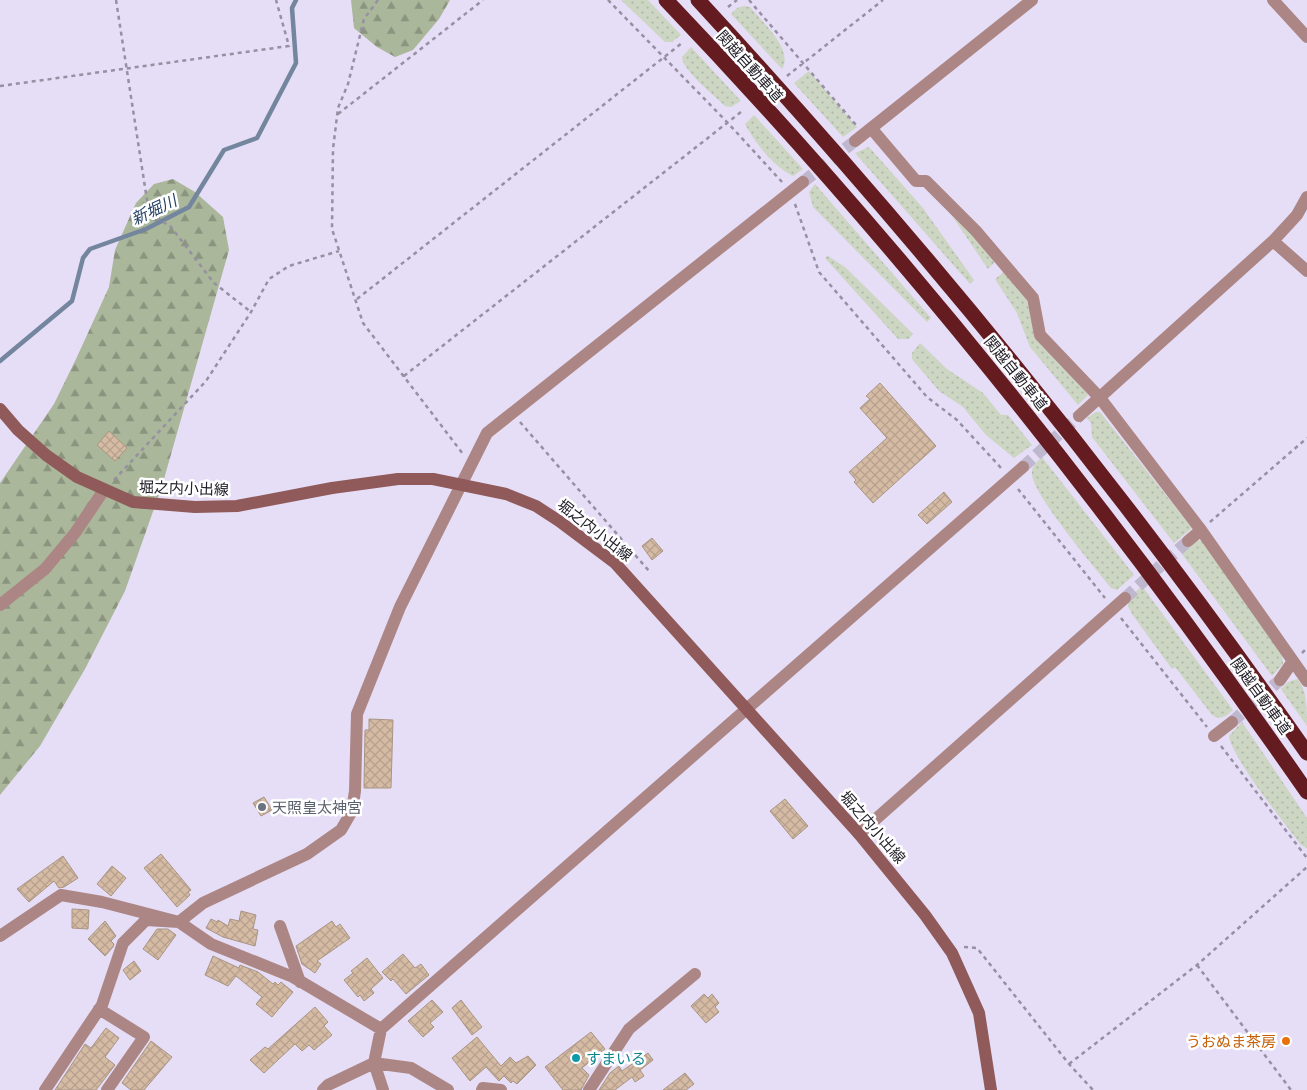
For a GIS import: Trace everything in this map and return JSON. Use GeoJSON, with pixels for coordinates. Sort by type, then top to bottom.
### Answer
{"type":"FeatureCollection","features":[{"type":"Feature","properties":{"kind":"highway","name":"関越自動車道"},"geometry":{"type":"LineString","coordinates":[[666,0],[832,184],[985,362],[1133,551],[1307,792]]}},
{"type":"Feature","properties":{"kind":"highway","name":"関越自動車道"},"geometry":{"type":"LineString","coordinates":[[698,0],[841,159],[996,341],[1151,538],[1307,753]]}},
{"type":"Feature","properties":{"kind":"main road","name":"堀之内小出線"},"geometry":{"type":"LineString","coordinates":[[0,409],[18,430],[46,455],[77,477],[132,502],[195,507],[237,506],[288,495],[398,479],[433,479],[460,483],[506,494],[536,506],[615,563],[859,834],[926,915],[947,946],[980,1013],[991,1090]]}},
{"type":"Feature","properties":{"kind":"street"},"geometry":{"type":"LineString","coordinates":[[1032,0],[863,134],[916,181],[926,181],[976,231],[1033,298],[1040,335],[1100,398],[1201,530],[1307,681]]}},
{"type":"Feature","properties":{"kind":"street"},"geometry":{"type":"LineString","coordinates":[[1273,0],[1307,37]]}},
{"type":"Feature","properties":{"kind":"street"},"geometry":{"type":"LineString","coordinates":[[45,1090],[99,1009],[124,943],[146,920],[179,922],[203,903],[307,854],[341,830],[352,811],[355,791],[357,714],[400,607],[470,463],[487,433],[511,412],[803,182]]}},
{"type":"Feature","properties":{"kind":"street"},"geometry":{"type":"LineString","coordinates":[[1079,416],[1273,241],[1298,215],[1307,197]]}},
{"type":"Feature","properties":{"kind":"street"},"geometry":{"type":"LineString","coordinates":[[1273,241],[1307,271]]}},
{"type":"Feature","properties":{"kind":"street"},"geometry":{"type":"LineString","coordinates":[[383,1090],[374,1063],[381,1029],[1023,467]]}},
{"type":"Feature","properties":{"kind":"street"},"geometry":{"type":"LineString","coordinates":[[0,604],[45,569],[75,533],[104,490]]}},
{"type":"Feature","properties":{"kind":"street"},"geometry":{"type":"LineString","coordinates":[[1188,541],[1201,530]]}},
{"type":"Feature","properties":{"kind":"street"},"geometry":{"type":"LineString","coordinates":[[859,834],[1125,598]]}},
{"type":"Feature","properties":{"kind":"street"},"geometry":{"type":"LineString","coordinates":[[1280,680],[1293,661]]}},
{"type":"Feature","properties":{"kind":"street"},"geometry":{"type":"LineString","coordinates":[[1214,736],[1232,722]]}},
{"type":"Feature","properties":{"kind":"street"},"geometry":{"type":"LineString","coordinates":[[0,936],[61,895],[102,902],[179,922],[211,944],[300,982],[381,1029]]}},
{"type":"Feature","properties":{"kind":"street"},"geometry":{"type":"LineString","coordinates":[[280,926],[300,982]]}},
{"type":"Feature","properties":{"kind":"street"},"geometry":{"type":"LineString","coordinates":[[589,1090],[629,1029],[695,974]]}},
{"type":"Feature","properties":{"kind":"street"},"geometry":{"type":"LineString","coordinates":[[99,1009],[144,1037],[107,1090]]}},
{"type":"Feature","properties":{"kind":"street"},"geometry":{"type":"LineString","coordinates":[[323,1090],[374,1063],[411,1068],[437,1081],[448,1090]]}},
{"type":"Feature","properties":{"kind":"street"},"geometry":{"type":"LineString","coordinates":[[482,1090],[483,1088],[501,1090]]}},
{"type":"Feature","properties":{"kind":"path"},"geometry":{"type":"LineString","coordinates":[[116,0],[149,213],[171,228],[214,283],[251,312]]}},
{"type":"Feature","properties":{"kind":"path"},"geometry":{"type":"LineString","coordinates":[[0,86],[288,46],[276,0]]}},
{"type":"Feature","properties":{"kind":"path"},"geometry":{"type":"LineString","coordinates":[[378,0],[364,19],[348,84],[337,115],[330,202],[332,229],[338,251],[357,299],[363,323],[470,463]]}},
{"type":"Feature","properties":{"kind":"path"},"geometry":{"type":"LineString","coordinates":[[337,115],[483,0]]}},
{"type":"Feature","properties":{"kind":"path"},"geometry":{"type":"LineString","coordinates":[[608,0],[727,122],[790,192],[819,272],[927,397],[957,420],[1010,479],[1114,608],[1307,858]]}},
{"type":"Feature","properties":{"kind":"path"},"geometry":{"type":"LineString","coordinates":[[728,7],[737,0]]}},
{"type":"Feature","properties":{"kind":"path"},"geometry":{"type":"LineString","coordinates":[[749,0],[804,62],[863,134]]}},
{"type":"Feature","properties":{"kind":"path"},"geometry":{"type":"LineString","coordinates":[[787,76],[883,0]]}},
{"type":"Feature","properties":{"kind":"path"},"geometry":{"type":"LineString","coordinates":[[357,299],[682,43]]}},
{"type":"Feature","properties":{"kind":"path"},"geometry":{"type":"LineString","coordinates":[[403,376],[741,112]]}},
{"type":"Feature","properties":{"kind":"path"},"geometry":{"type":"LineString","coordinates":[[104,490],[206,381],[251,312],[269,279],[289,266],[338,251]]}},
{"type":"Feature","properties":{"kind":"path"},"geometry":{"type":"LineString","coordinates":[[511,412],[649,571]]}},
{"type":"Feature","properties":{"kind":"path"},"geometry":{"type":"LineString","coordinates":[[1201,530],[1307,438]]}},
{"type":"Feature","properties":{"kind":"path"},"geometry":{"type":"LineString","coordinates":[[1069,1064],[1197,965],[1307,867]]}},
{"type":"Feature","properties":{"kind":"path"},"geometry":{"type":"LineString","coordinates":[[947,946],[977,948],[1069,1064],[1094,1090]]}},
{"type":"Feature","properties":{"kind":"path"},"geometry":{"type":"LineString","coordinates":[[1197,965],[1291,1090]]}},
{"type":"Feature","properties":{"kind":"green space"},"geometry":{"type":"Polygon","coordinates":[[[351,0],[450,0],[439,19],[413,50],[395,57],[377,47],[354,28],[351,0]]]}},
{"type":"Feature","properties":{"kind":"green space"},"geometry":{"type":"Polygon","coordinates":[[[621,0],[648,0],[681,35],[672,42],[665,42],[621,0]]]}},
{"type":"Feature","properties":{"kind":"green space"},"geometry":{"type":"Polygon","coordinates":[[[750,7],[775,36],[784,53],[785,61],[782,69],[731,14],[737,8],[750,7]]]}},
{"type":"Feature","properties":{"kind":"green space"},"geometry":{"type":"Polygon","coordinates":[[[691,47],[741,101],[731,107],[725,106],[687,69],[682,57],[691,47]]]}},
{"type":"Feature","properties":{"kind":"green space"},"geometry":{"type":"Polygon","coordinates":[[[809,71],[857,127],[843,137],[794,83],[809,71]]]}},
{"type":"Feature","properties":{"kind":"green space"},"geometry":{"type":"Polygon","coordinates":[[[754,115],[803,169],[793,176],[779,167],[766,154],[745,124],[754,115]]]}},
{"type":"Feature","properties":{"kind":"green space"},"geometry":{"type":"Polygon","coordinates":[[[869,147],[923,208],[974,280],[970,284],[855,153],[869,147]]]}},
{"type":"Feature","properties":{"kind":"green space"},"geometry":{"type":"Polygon","coordinates":[[[173,179],[195,192],[223,217],[229,250],[162,486],[125,591],[85,669],[40,746],[0,795],[0,483],[54,404],[76,359],[109,287],[115,250],[136,203],[154,184],[173,179]]]}},
{"type":"Feature","properties":{"kind":"green space"},"geometry":{"type":"Polygon","coordinates":[[[815,184],[931,318],[927,322],[813,207],[809,192],[815,184]]]}},
{"type":"Feature","properties":{"kind":"green space"},"geometry":{"type":"Polygon","coordinates":[[[940,198],[994,257],[994,263],[988,269],[940,198]]]}},
{"type":"Feature","properties":{"kind":"green space"},"geometry":{"type":"Polygon","coordinates":[[[828,256],[845,267],[913,334],[909,339],[898,339],[825,258],[828,256]]]}},
{"type":"Feature","properties":{"kind":"green space"},"geometry":{"type":"Polygon","coordinates":[[[1004,272],[1024,293],[1039,335],[1088,395],[1078,405],[1030,347],[1017,313],[995,279],[1004,272]]]}},
{"type":"Feature","properties":{"kind":"green space"},"geometry":{"type":"Polygon","coordinates":[[[920,343],[947,369],[983,393],[1001,415],[1008,415],[1032,445],[1014,458],[986,435],[963,407],[939,391],[912,359],[912,353],[920,343]]]}},
{"type":"Feature","properties":{"kind":"green space"},"geometry":{"type":"Polygon","coordinates":[[[1096,412],[1100,412],[1192,528],[1174,543],[1092,437],[1091,423],[1087,418],[1096,412]]]}},
{"type":"Feature","properties":{"kind":"green space"},"geometry":{"type":"Polygon","coordinates":[[[1042,457],[1134,575],[1117,590],[1111,588],[1092,565],[1053,513],[1034,483],[1032,470],[1042,457]]]}},
{"type":"Feature","properties":{"kind":"green space"},"geometry":{"type":"Polygon","coordinates":[[[1202,540],[1282,653],[1283,664],[1272,676],[1182,554],[1196,541],[1202,540]]]}},
{"type":"Feature","properties":{"kind":"green space"},"geometry":{"type":"Polygon","coordinates":[[[1142,586],[1233,710],[1226,716],[1218,718],[1212,715],[1175,667],[1172,669],[1132,614],[1128,606],[1128,599],[1142,586]]]}},
{"type":"Feature","properties":{"kind":"green space"},"geometry":{"type":"Polygon","coordinates":[[[1297,679],[1305,693],[1307,726],[1281,689],[1288,682],[1297,679]]]}},
{"type":"Feature","properties":{"kind":"green space"},"geometry":{"type":"Polygon","coordinates":[[[1242,722],[1307,818],[1307,848],[1301,845],[1260,791],[1233,747],[1229,736],[1242,722]]]}},
{"type":"Feature","properties":{"kind":"building"},"geometry":{"type":"Polygon","coordinates":[[[880,383],[936,446],[873,503],[854,482],[856,480],[849,472],[887,438],[860,408],[870,399],[866,396],[880,383]]]}},
{"type":"Feature","properties":{"kind":"building"},"geometry":{"type":"Polygon","coordinates":[[[109,431],[127,448],[115,461],[97,445],[109,431]]]}},
{"type":"Feature","properties":{"kind":"building"},"geometry":{"type":"Polygon","coordinates":[[[944,492],[952,502],[927,524],[918,515],[944,492]]]}},
{"type":"Feature","properties":{"kind":"building"},"geometry":{"type":"Polygon","coordinates":[[[652,538],[663,551],[652,560],[642,546],[652,538]]]}},
{"type":"Feature","properties":{"kind":"building"},"geometry":{"type":"Polygon","coordinates":[[[369,719],[393,720],[391,788],[364,788],[365,730],[369,730],[369,719]]]}},
{"type":"Feature","properties":{"kind":"building","name":"天照皇太神宮"},"geometry":{"type":"Polygon","coordinates":[[[264,797],[272,810],[261,816],[253,803],[264,797]]]}},
{"type":"Feature","properties":{"kind":"building"},"geometry":{"type":"Polygon","coordinates":[[[785,799],[808,826],[793,839],[770,811],[785,799]]]}},
{"type":"Feature","properties":{"kind":"building"},"geometry":{"type":"Polygon","coordinates":[[[161,854],[191,890],[188,892],[190,895],[177,907],[144,868],[161,854]]]}},
{"type":"Feature","properties":{"kind":"building"},"geometry":{"type":"Polygon","coordinates":[[[63,856],[78,878],[59,888],[54,881],[29,902],[17,889],[63,856]]]}},
{"type":"Feature","properties":{"kind":"building"},"geometry":{"type":"Polygon","coordinates":[[[112,866],[126,878],[111,896],[97,884],[112,866]]]}},
{"type":"Feature","properties":{"kind":"building"},"geometry":{"type":"Polygon","coordinates":[[[72,909],[89,910],[88,929],[72,928],[72,909]]]}},
{"type":"Feature","properties":{"kind":"building"},"geometry":{"type":"Polygon","coordinates":[[[241,911],[256,915],[253,929],[258,930],[255,946],[223,937],[206,928],[211,919],[217,922],[218,920],[228,926],[230,919],[239,921],[241,911]]]}},
{"type":"Feature","properties":{"kind":"building"},"geometry":{"type":"Polygon","coordinates":[[[105,921],[116,936],[111,941],[114,944],[113,947],[105,956],[88,939],[105,921]]]}},
{"type":"Feature","properties":{"kind":"building"},"geometry":{"type":"Polygon","coordinates":[[[332,921],[336,927],[340,924],[350,938],[317,961],[321,964],[315,973],[302,964],[296,946],[332,921]]]}},
{"type":"Feature","properties":{"kind":"building"},"geometry":{"type":"Polygon","coordinates":[[[157,929],[168,929],[176,935],[158,960],[143,949],[157,929]]]}},
{"type":"Feature","properties":{"kind":"building"},"geometry":{"type":"Polygon","coordinates":[[[403,954],[415,968],[421,964],[429,975],[406,994],[393,979],[391,981],[382,972],[403,954]]]}},
{"type":"Feature","properties":{"kind":"building"},"geometry":{"type":"Polygon","coordinates":[[[213,956],[239,968],[240,965],[258,972],[273,984],[275,982],[278,985],[281,982],[293,992],[272,1017],[256,1004],[262,997],[236,976],[228,986],[205,975],[213,956]]]}},
{"type":"Feature","properties":{"kind":"building"},"geometry":{"type":"Polygon","coordinates":[[[367,958],[383,978],[371,989],[374,993],[364,1001],[360,995],[358,997],[344,980],[353,973],[351,971],[367,958]]]}},
{"type":"Feature","properties":{"kind":"building"},"geometry":{"type":"Polygon","coordinates":[[[134,961],[141,971],[130,980],[123,970],[134,961]]]}},
{"type":"Feature","properties":{"kind":"building"},"geometry":{"type":"Polygon","coordinates":[[[704,994],[708,998],[712,994],[719,1003],[715,1007],[719,1012],[706,1023],[691,1006],[704,994]]]}},
{"type":"Feature","properties":{"kind":"building"},"geometry":{"type":"Polygon","coordinates":[[[432,1000],[443,1012],[430,1023],[434,1027],[423,1037],[408,1021],[432,1000]]]}},
{"type":"Feature","properties":{"kind":"building"},"geometry":{"type":"Polygon","coordinates":[[[461,1000],[482,1027],[472,1035],[452,1008],[461,1000]]]}},
{"type":"Feature","properties":{"kind":"building"},"geometry":{"type":"Polygon","coordinates":[[[315,1007],[328,1022],[324,1026],[332,1035],[314,1050],[309,1045],[302,1051],[295,1044],[264,1073],[250,1060],[265,1047],[268,1049],[315,1007]]]}},
{"type":"Feature","properties":{"kind":"building"},"geometry":{"type":"Polygon","coordinates":[[[106,1028],[119,1038],[105,1057],[115,1065],[96,1090],[55,1090],[85,1044],[91,1048],[106,1028]]]}},
{"type":"Feature","properties":{"kind":"building","name":"すまいる"},"geometry":{"type":"Polygon","coordinates":[[[591,1032],[605,1049],[582,1068],[589,1075],[581,1090],[563,1090],[545,1067],[591,1032]]]}},
{"type":"Feature","properties":{"kind":"building"},"geometry":{"type":"Polygon","coordinates":[[[477,1037],[501,1066],[510,1057],[516,1063],[528,1056],[536,1065],[517,1084],[513,1081],[511,1083],[504,1076],[499,1081],[486,1067],[470,1081],[452,1058],[477,1037]]]}},
{"type":"Feature","properties":{"kind":"building"},"geometry":{"type":"Polygon","coordinates":[[[151,1041],[172,1057],[144,1090],[131,1090],[122,1083],[151,1041]]]}},
{"type":"Feature","properties":{"kind":"building"},"geometry":{"type":"Polygon","coordinates":[[[648,1053],[653,1060],[640,1070],[644,1076],[635,1082],[632,1077],[615,1090],[599,1090],[610,1073],[619,1066],[622,1071],[648,1053]]]}},
{"type":"Feature","properties":{"kind":"building"},"geometry":{"type":"Polygon","coordinates":[[[685,1073],[694,1084],[686,1090],[663,1090],[685,1073]]]}},
{"type":"Feature","properties":{"kind":"waterway","name":"新堀川"},"geometry":{"type":"LineString","coordinates":[[0,361],[72,301],[83,258],[90,249],[146,229],[189,207],[224,150],[257,138],[296,63],[292,8],[296,0]]}},
{"type":"Feature","properties":{"kind":"tunnel"},"geometry":{"type":"LineString","coordinates":[[803,182],[855,141]]}},
{"type":"Feature","properties":{"kind":"tunnel"},"geometry":{"type":"LineString","coordinates":[[1023,467],[1079,416]]}},
{"type":"Feature","properties":{"kind":"tunnel"},"geometry":{"type":"LineString","coordinates":[[1125,598],[1188,541]]}},
{"type":"Feature","properties":{"kind":"tunnel"},"geometry":{"type":"LineString","coordinates":[[1232,722],[1280,680]]}},
{"type":"Feature","properties":{"kind":"place","name":"天照皇太神宮"},"geometry":{"type":"Point","coordinates":[262,807]}},
{"type":"Feature","properties":{"kind":"place","name":"うおぬま茶房"},"geometry":{"type":"Point","coordinates":[1286,1041]}},
{"type":"Feature","properties":{"kind":"place","name":"すまいる"},"geometry":{"type":"Point","coordinates":[576,1058]}}]}
